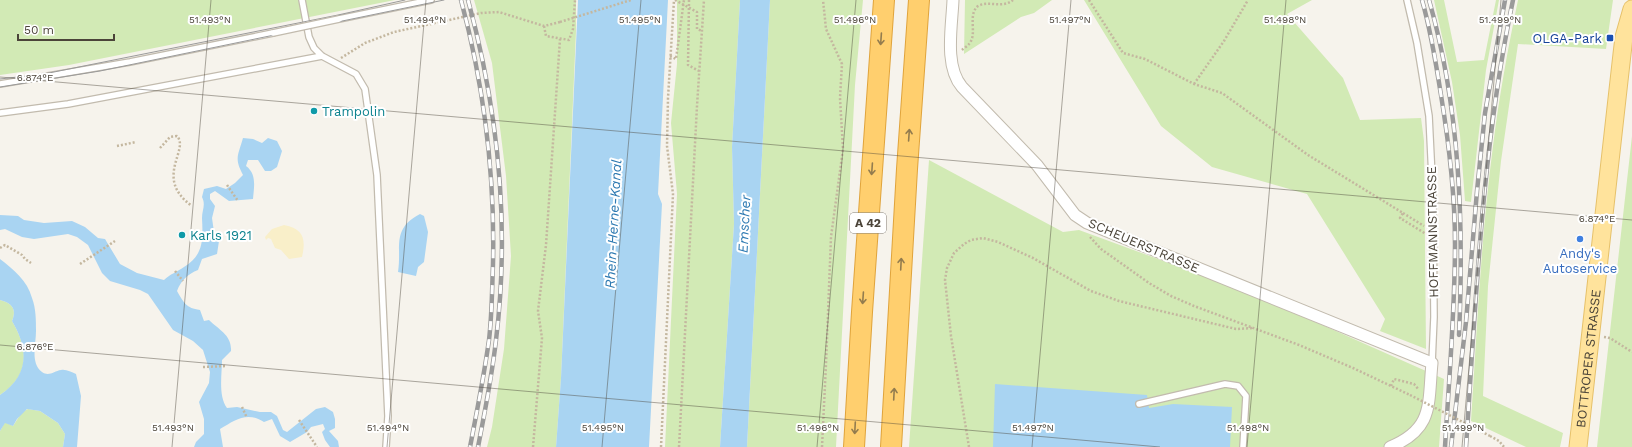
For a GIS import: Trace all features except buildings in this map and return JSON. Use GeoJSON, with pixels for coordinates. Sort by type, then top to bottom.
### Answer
{"type":"FeatureCollection","features":[{"type":"Feature","properties":{"kind":"highway","name":"A 42"},"geometry":{"type":"LineString","coordinates":[[854,447],[884,0]]}},
{"type":"Feature","properties":{"kind":"highway","name":"A 42"},"geometry":{"type":"LineString","coordinates":[[891,447],[907,169],[919,0]]}},
{"type":"Feature","properties":{"kind":"main road","name":"BOTTROPER STRASSE"},"geometry":{"type":"LineString","coordinates":[[1578,447],[1623,49],[1632,9]]}},
{"type":"Feature","properties":{"kind":"street","name":"SCHEUERSTRASSE"},"geometry":{"type":"LineString","coordinates":[[953,0],[951,58],[953,73],[958,83],[1037,165],[1075,215],[1087,223],[1432,363]]}},
{"type":"Feature","properties":{"kind":"street","name":"HOFFMANNSTRASSE"},"geometry":{"type":"LineString","coordinates":[[1390,447],[1404,441],[1420,427],[1427,414],[1432,363]]}},
{"type":"Feature","properties":{"kind":"lane"},"geometry":{"type":"LineString","coordinates":[[302,0],[309,37],[314,48],[322,56],[356,74],[365,89],[377,176],[388,416],[386,447]]}},
{"type":"Feature","properties":{"kind":"lane"},"geometry":{"type":"LineString","coordinates":[[0,84],[130,62],[431,0]]}},
{"type":"Feature","properties":{"kind":"lane","name":"HOFFMANNSTRASSE"},"geometry":{"type":"LineString","coordinates":[[1407,0],[1417,43],[1429,116],[1434,317],[1432,363]]}},
{"type":"Feature","properties":{"kind":"lane"},"geometry":{"type":"LineString","coordinates":[[0,113],[76,102],[322,56]]}},
{"type":"Feature","properties":{"kind":"lane"},"geometry":{"type":"LineString","coordinates":[[1139,404],[1225,384],[1238,386],[1246,396],[1243,447]]}},
{"type":"Feature","properties":{"kind":"path"},"geometry":{"type":"LineString","coordinates":[[544,26],[546,36],[569,40],[574,29],[575,0]]}},
{"type":"Feature","properties":{"kind":"path"},"geometry":{"type":"LineString","coordinates":[[337,65],[341,57],[365,43],[394,32],[481,13],[499,12],[544,26],[632,0]]}},
{"type":"Feature","properties":{"kind":"path"},"geometry":{"type":"LineString","coordinates":[[661,447],[673,194],[667,146],[670,56],[675,0],[697,12],[697,29],[702,30]]}},
{"type":"Feature","properties":{"kind":"path"},"geometry":{"type":"LineString","coordinates":[[670,56],[676,59],[684,0]]}},
{"type":"Feature","properties":{"kind":"path"},"geometry":{"type":"LineString","coordinates":[[689,0],[688,65],[699,71]]}},
{"type":"Feature","properties":{"kind":"path"},"geometry":{"type":"LineString","coordinates":[[679,447],[704,0]]}},
{"type":"Feature","properties":{"kind":"path"},"geometry":{"type":"LineString","coordinates":[[822,447],[830,237],[843,149],[840,98],[842,64],[826,29],[823,0]]}},
{"type":"Feature","properties":{"kind":"path"},"geometry":{"type":"LineString","coordinates":[[951,58],[970,44],[972,38],[973,13],[977,7],[987,2],[1005,4],[1013,0]]}},
{"type":"Feature","properties":{"kind":"path"},"geometry":{"type":"LineString","coordinates":[[1090,0],[1123,53],[1145,59],[1194,84],[1222,93],[1308,155],[1424,226]]}},
{"type":"Feature","properties":{"kind":"path"},"geometry":{"type":"LineString","coordinates":[[1194,84],[1224,41],[1248,0]]}},
{"type":"Feature","properties":{"kind":"path"},"geometry":{"type":"LineString","coordinates":[[534,447],[542,338],[538,311],[546,244],[560,39]]}},
{"type":"Feature","properties":{"kind":"path"},"geometry":{"type":"LineString","coordinates":[[160,148],[170,137],[178,136],[181,139],[181,145],[175,162],[173,176],[178,192],[192,206]]}},
{"type":"Feature","properties":{"kind":"path"},"geometry":{"type":"LineString","coordinates":[[117,146],[136,142]]}},
{"type":"Feature","properties":{"kind":"path"},"geometry":{"type":"LineString","coordinates":[[227,185],[238,202]]}},
{"type":"Feature","properties":{"kind":"path"},"geometry":{"type":"LineString","coordinates":[[1403,213],[1400,218],[1433,239]]}},
{"type":"Feature","properties":{"kind":"path"},"geometry":{"type":"LineString","coordinates":[[1087,223],[1088,232],[1092,241],[1101,249],[1171,296],[1346,365],[1490,436],[1504,447]]}},
{"type":"Feature","properties":{"kind":"path"},"geometry":{"type":"LineString","coordinates":[[968,447],[951,336],[945,280],[947,268],[954,253],[964,244],[972,240],[983,238],[998,242],[1032,258],[1091,291],[1119,301],[1236,329],[1254,328]]}},
{"type":"Feature","properties":{"kind":"path"},"geometry":{"type":"LineString","coordinates":[[80,264],[115,241]]}},
{"type":"Feature","properties":{"kind":"path"},"geometry":{"type":"LineString","coordinates":[[0,248],[5,245],[22,255],[31,263]]}},
{"type":"Feature","properties":{"kind":"path"},"geometry":{"type":"LineString","coordinates":[[175,271],[183,281]]}},
{"type":"Feature","properties":{"kind":"path"},"geometry":{"type":"LineString","coordinates":[[1610,338],[1632,352]]}},
{"type":"Feature","properties":{"kind":"path"},"geometry":{"type":"LineString","coordinates":[[203,367],[226,366]]}},
{"type":"Feature","properties":{"kind":"path"},"geometry":{"type":"LineString","coordinates":[[1391,386],[1394,379],[1414,384],[1421,393],[1429,396]]}},
{"type":"Feature","properties":{"kind":"path"},"geometry":{"type":"LineString","coordinates":[[242,407],[247,418]]}},
{"type":"Feature","properties":{"kind":"path"},"geometry":{"type":"LineString","coordinates":[[299,420],[317,447]]}},
{"type":"Feature","properties":{"kind":"green space"},"geometry":{"type":"Polygon","coordinates":[[[0,0],[395,0],[69,65],[0,75],[0,0]]]}},
{"type":"Feature","properties":{"kind":"green space"},"geometry":{"type":"Polygon","coordinates":[[[474,0],[576,0],[576,31],[561,378],[556,447],[487,447],[492,427],[504,349],[511,256],[506,176],[492,63],[474,0]]]}},
{"type":"Feature","properties":{"kind":"green space"},"geometry":{"type":"Polygon","coordinates":[[[677,0],[740,0],[732,147],[734,224],[720,447],[665,447],[677,194],[671,123],[677,64],[677,0]]]}},
{"type":"Feature","properties":{"kind":"green space"},"geometry":{"type":"Polygon","coordinates":[[[770,0],[863,0],[855,85],[836,447],[747,447],[770,0]]]}},
{"type":"Feature","properties":{"kind":"green space"},"geometry":{"type":"Polygon","coordinates":[[[965,0],[1052,0],[1034,13],[1021,17],[964,54],[965,0]]]}},
{"type":"Feature","properties":{"kind":"green space"},"geometry":{"type":"Polygon","coordinates":[[[1084,0],[1312,0],[1287,14],[1343,78],[1360,120],[1421,118],[1424,141],[1426,349],[1380,331],[1385,319],[1307,194],[1212,167],[1161,126],[1084,0]]]}},
{"type":"Feature","properties":{"kind":"green space"},"geometry":{"type":"Polygon","coordinates":[[[1434,0],[1444,0],[1457,62],[1484,60],[1496,0],[1499,0],[1486,70],[1471,202],[1465,201],[1460,135],[1452,82],[1434,0]]]}},
{"type":"Feature","properties":{"kind":"green space"},"geometry":{"type":"Polygon","coordinates":[[[1518,0],[1613,0],[1606,49],[1518,44],[1501,161],[1488,286],[1483,396],[1563,433],[1560,447],[1526,447],[1471,421],[1485,214],[1495,128],[1507,54],[1518,0]]]}},
{"type":"Feature","properties":{"kind":"green space"},"geometry":{"type":"Polygon","coordinates":[[[1632,136],[1632,447],[1597,447],[1632,136]]]}},
{"type":"Feature","properties":{"kind":"green space"},"geometry":{"type":"Polygon","coordinates":[[[929,160],[1063,232],[1079,230],[1188,270],[1320,324],[1444,379],[1439,447],[909,447],[929,160]]]}},
{"type":"Feature","properties":{"kind":"green space"},"geometry":{"type":"Polygon","coordinates":[[[0,300],[8,303],[14,310],[12,321],[22,342],[24,361],[17,379],[0,395],[0,300]]]}},
{"type":"Feature","properties":{"kind":"green space"},"geometry":{"type":"Polygon","coordinates":[[[28,409],[40,411],[58,423],[65,434],[63,447],[0,447],[0,431],[5,422],[13,426],[22,412],[28,409]]]}},
{"type":"Feature","properties":{"kind":"sand"},"geometry":{"type":"Polygon","coordinates":[[[284,225],[300,232],[304,245],[302,257],[289,259],[281,250],[275,248],[271,239],[268,238],[266,240],[265,237],[272,229],[284,225]]]}},
{"type":"Feature","properties":{"kind":"water","name":"Rhein-Herne-Kanal"},"geometry":{"type":"Polygon","coordinates":[[[578,0],[668,0],[658,194],[662,204],[649,447],[556,447],[561,378],[578,0]]]}},
{"type":"Feature","properties":{"kind":"water","name":"Emscher"},"geometry":{"type":"Polygon","coordinates":[[[740,0],[770,0],[747,447],[720,447],[734,224],[732,147],[740,0]]]}},
{"type":"Feature","properties":{"kind":"water"},"geometry":{"type":"Polygon","coordinates":[[[243,138],[253,139],[262,143],[268,138],[277,141],[282,151],[277,167],[271,171],[265,171],[258,160],[248,160],[246,166],[250,169],[254,181],[253,199],[229,201],[215,191],[210,194],[210,199],[215,206],[212,218],[214,232],[219,241],[217,254],[202,259],[198,270],[185,278],[177,291],[188,306],[200,310],[204,321],[209,320],[224,333],[231,345],[231,351],[222,360],[221,391],[227,408],[237,407],[260,412],[271,412],[277,416],[283,430],[287,432],[316,409],[325,407],[333,412],[335,428],[329,431],[338,441],[339,447],[330,447],[325,440],[322,432],[325,429],[323,424],[311,427],[307,432],[290,442],[280,436],[272,419],[264,422],[252,417],[247,417],[236,420],[220,429],[223,447],[194,447],[196,442],[204,434],[204,419],[199,402],[209,383],[210,372],[203,350],[193,341],[173,330],[148,294],[110,281],[102,273],[88,245],[77,237],[68,234],[34,239],[22,237],[5,229],[0,230],[0,215],[18,216],[24,220],[44,223],[72,221],[85,227],[98,238],[105,239],[120,264],[137,273],[164,280],[191,262],[199,252],[202,240],[202,218],[204,205],[202,197],[204,189],[217,186],[226,189],[243,175],[238,165],[238,153],[243,138]]]}},
{"type":"Feature","properties":{"kind":"water"},"geometry":{"type":"Polygon","coordinates":[[[420,214],[424,216],[428,232],[424,262],[418,267],[416,276],[398,272],[399,247],[401,232],[411,220],[420,214]]]}},
{"type":"Feature","properties":{"kind":"water"},"geometry":{"type":"Polygon","coordinates":[[[0,259],[19,276],[30,292],[36,319],[34,353],[38,368],[47,374],[63,370],[76,374],[81,396],[77,447],[63,447],[65,434],[58,423],[40,411],[27,409],[17,419],[13,426],[5,423],[0,431],[0,395],[10,387],[21,370],[23,352],[18,332],[12,321],[14,310],[8,303],[0,300],[0,259]]]}},
{"type":"Feature","properties":{"kind":"water"},"geometry":{"type":"Polygon","coordinates":[[[995,384],[1147,395],[1149,408],[1173,404],[1232,407],[1230,447],[993,447],[995,384]]]}},
{"type":"Feature","properties":{"kind":"tram line"},"geometry":{"type":"LineString","coordinates":[[0,79],[44,74],[338,15],[405,0]]}},
{"type":"Feature","properties":{"kind":"tram line"},"geometry":{"type":"LineString","coordinates":[[0,87],[100,71],[444,0]]}},
{"type":"Feature","properties":{"kind":"railway"},"geometry":{"type":"LineString","coordinates":[[461,0],[482,98],[490,164],[493,231],[492,302],[489,340],[470,447]]}},
{"type":"Feature","properties":{"kind":"railway"},"geometry":{"type":"LineString","coordinates":[[468,0],[487,84],[494,126],[501,211],[502,254],[496,340],[478,447]]}},
{"type":"Feature","properties":{"kind":"railway"},"geometry":{"type":"LineString","coordinates":[[1422,0],[1433,47],[1444,113],[1454,207],[1454,294],[1445,447]]}},
{"type":"Feature","properties":{"kind":"railway"},"geometry":{"type":"LineString","coordinates":[[1429,0],[1447,82],[1458,166],[1461,251],[1459,335]]}},
{"type":"Feature","properties":{"kind":"railway"},"geometry":{"type":"LineString","coordinates":[[1451,447],[1466,322],[1485,113],[1505,0]]}},
{"type":"Feature","properties":{"kind":"railway"},"geometry":{"type":"LineString","coordinates":[[1466,447],[1477,278],[1487,166],[1502,55],[1513,0]]}},
{"type":"Feature","properties":{"kind":"place","name":"OLGA-Park"},"geometry":{"type":"Point","coordinates":[1610,38]}},
{"type":"Feature","properties":{"kind":"place","name":"Trampolin"},"geometry":{"type":"Point","coordinates":[314,111]}},
{"type":"Feature","properties":{"kind":"place","name":"Karls 1921"},"geometry":{"type":"Point","coordinates":[182,235]}},
{"type":"Feature","properties":{"kind":"place","name":"Andy's Autoservice"},"geometry":{"type":"Point","coordinates":[1580,239]}}]}
